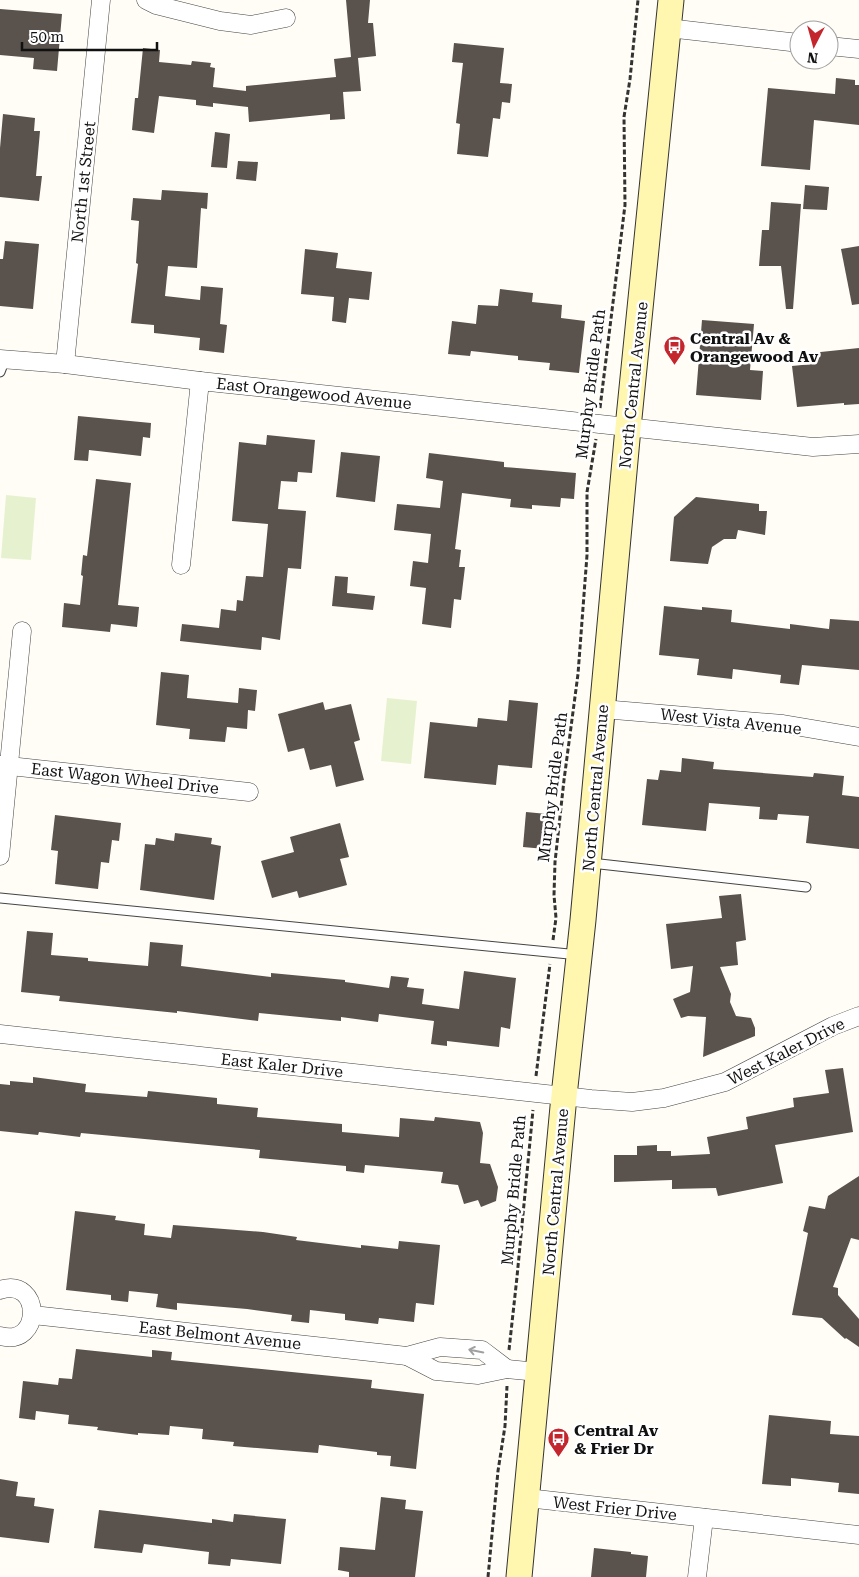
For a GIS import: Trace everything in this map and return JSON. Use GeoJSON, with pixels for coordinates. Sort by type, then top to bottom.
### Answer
{"type":"FeatureCollection","features":[{"type":"Feature","properties":{"kind":"main road","name":"North Central Avenue"},"geometry":{"type":"LineString","coordinates":[[519,1577],[670,0]]}},
{"type":"Feature","properties":{"kind":"street","name":"North 1st Street"},"geometry":{"type":"LineString","coordinates":[[65,364],[101,0]]}},
{"type":"Feature","properties":{"kind":"street"},"geometry":{"type":"LineString","coordinates":[[146,0],[156,5],[220,21],[251,25],[286,18]]}},
{"type":"Feature","properties":{"kind":"street"},"geometry":{"type":"LineString","coordinates":[[668,28],[789,42]]}},
{"type":"Feature","properties":{"kind":"street"},"geometry":{"type":"LineString","coordinates":[[839,47],[859,49]]}},
{"type":"Feature","properties":{"kind":"street","name":"East Orangewood Avenue"},"geometry":{"type":"LineString","coordinates":[[2,363],[65,364],[200,381],[813,447],[859,444]]}},
{"type":"Feature","properties":{"kind":"street"},"geometry":{"type":"LineString","coordinates":[[181,565],[200,381]]}},
{"type":"Feature","properties":{"kind":"street"},"geometry":{"type":"LineString","coordinates":[[0,856],[4,765],[22,631]]}},
{"type":"Feature","properties":{"kind":"street","name":"West Vista Avenue"},"geometry":{"type":"LineString","coordinates":[[602,709],[783,724],[859,737]]}},
{"type":"Feature","properties":{"kind":"street","name":"East Wagon Wheel Drive"},"geometry":{"type":"LineString","coordinates":[[4,765],[249,792]]}},
{"type":"Feature","properties":{"kind":"street","name":"West Kaler Drive"},"geometry":{"type":"LineString","coordinates":[[564,1096],[632,1102],[664,1098],[725,1082],[833,1026],[859,1016]]}},
{"type":"Feature","properties":{"kind":"street","name":"East Kaler Drive"},"geometry":{"type":"LineString","coordinates":[[0,1034],[564,1096]]}},
{"type":"Feature","properties":{"kind":"street"},"geometry":{"type":"LineString","coordinates":[[0,1290],[7,1287],[21,1291],[31,1301],[33,1315],[28,1328],[16,1336],[0,1336]]}},
{"type":"Feature","properties":{"kind":"street","name":"East Belmont Avenue"},"geometry":{"type":"LineString","coordinates":[[33,1315],[407,1356],[436,1371],[478,1375],[507,1369],[538,1372]]}},
{"type":"Feature","properties":{"kind":"street","name":"East Belmont Avenue"},"geometry":{"type":"LineString","coordinates":[[407,1356],[440,1346],[482,1350],[507,1369]]}},
{"type":"Feature","properties":{"kind":"street","name":"West Frier Drive"},"geometry":{"type":"LineString","coordinates":[[527,1498],[859,1535]]}},
{"type":"Feature","properties":{"kind":"street"},"geometry":{"type":"LineString","coordinates":[[697,1577],[704,1518]]}},
{"type":"Feature","properties":{"kind":"lane"},"geometry":{"type":"LineString","coordinates":[[588,862],[806,886]]}},
{"type":"Feature","properties":{"kind":"lane"},"geometry":{"type":"LineString","coordinates":[[0,898],[579,956]]}},
{"type":"Feature","properties":{"kind":"path","name":"Murphy Bridle Path"},"geometry":{"type":"LineString","coordinates":[[488,1577],[498,1471],[505,1426],[508,1387],[507,1369],[518,1277],[535,1093],[556,918],[554,895],[556,862],[579,665],[587,555],[587,492],[598,424],[625,206],[624,116],[630,79],[638,0]]}},
{"type":"Feature","properties":{"kind":"green space"},"geometry":{"type":"Polygon","coordinates":[[[6,495],[36,498],[31,560],[1,558],[6,495]]]}},
{"type":"Feature","properties":{"kind":"green space"},"geometry":{"type":"Polygon","coordinates":[[[387,698],[417,701],[411,764],[381,761],[387,698]]]}},
{"type":"Feature","properties":{"kind":"building"},"geometry":{"type":"Polygon","coordinates":[[[346,0],[370,0],[368,23],[373,23],[376,56],[358,58],[361,91],[343,92],[345,119],[330,120],[330,114],[249,122],[248,107],[213,103],[213,107],[196,105],[196,100],[159,96],[154,133],[132,130],[135,98],[138,98],[143,48],[160,50],[159,62],[191,65],[192,61],[211,63],[210,67],[215,68],[213,87],[246,91],[246,86],[336,77],[334,59],[351,57],[346,0]]]}},
{"type":"Feature","properties":{"kind":"building"},"geometry":{"type":"Polygon","coordinates":[[[0,9],[62,14],[57,71],[33,69],[34,58],[0,55],[0,9]]]}},
{"type":"Feature","properties":{"kind":"building"},"geometry":{"type":"Polygon","coordinates":[[[454,43],[504,48],[500,83],[512,84],[510,103],[502,102],[500,119],[493,118],[488,157],[457,154],[460,124],[456,123],[463,63],[452,62],[454,43]]]}},
{"type":"Feature","properties":{"kind":"building"},"geometry":{"type":"Polygon","coordinates":[[[836,78],[855,80],[855,85],[859,85],[859,125],[814,120],[810,170],[761,166],[768,88],[835,94],[836,78]]]}},
{"type":"Feature","properties":{"kind":"building"},"geometry":{"type":"Polygon","coordinates":[[[3,114],[35,118],[34,131],[40,131],[36,176],[42,176],[39,201],[0,197],[0,148],[3,114]]]}},
{"type":"Feature","properties":{"kind":"building"},"geometry":{"type":"Polygon","coordinates":[[[215,132],[230,134],[227,168],[211,167],[215,132]]]}},
{"type":"Feature","properties":{"kind":"building"},"geometry":{"type":"Polygon","coordinates":[[[238,161],[258,162],[256,181],[236,179],[238,161]]]}},
{"type":"Feature","properties":{"kind":"building"},"geometry":{"type":"Polygon","coordinates":[[[805,185],[829,187],[827,210],[803,209],[805,185]]]}},
{"type":"Feature","properties":{"kind":"building"},"geometry":{"type":"Polygon","coordinates":[[[162,190],[208,193],[207,209],[201,208],[197,268],[168,266],[165,296],[200,300],[201,286],[223,288],[220,324],[227,325],[224,353],[199,350],[200,338],[154,333],[154,325],[131,323],[138,264],[136,263],[139,221],[131,220],[133,198],[161,200],[162,190]]]}},
{"type":"Feature","properties":{"kind":"building"},"geometry":{"type":"Polygon","coordinates":[[[771,202],[801,204],[793,309],[786,309],[781,266],[759,266],[762,230],[769,230],[771,202]]]}},
{"type":"Feature","properties":{"kind":"building"},"geometry":{"type":"Polygon","coordinates":[[[5,241],[39,244],[33,309],[0,306],[0,259],[3,259],[5,241]]]}},
{"type":"Feature","properties":{"kind":"building"},"geometry":{"type":"Polygon","coordinates":[[[859,246],[859,304],[852,305],[841,249],[859,246]]]}},
{"type":"Feature","properties":{"kind":"building"},"geometry":{"type":"Polygon","coordinates":[[[305,249],[338,253],[336,268],[372,272],[369,300],[349,298],[346,323],[332,321],[334,297],[301,294],[305,249]]]}},
{"type":"Feature","properties":{"kind":"building"},"geometry":{"type":"Polygon","coordinates":[[[500,289],[533,293],[532,302],[562,305],[561,318],[585,321],[579,373],[549,370],[550,363],[518,360],[518,356],[471,351],[470,356],[448,354],[452,321],[476,324],[478,305],[498,306],[500,289]]]}},
{"type":"Feature","properties":{"kind":"building"},"geometry":{"type":"Polygon","coordinates":[[[702,320],[754,324],[750,370],[763,371],[761,400],[696,395],[702,320]]]}},
{"type":"Feature","properties":{"kind":"building"},"geometry":{"type":"Polygon","coordinates":[[[859,348],[859,404],[844,405],[844,403],[797,407],[792,366],[812,364],[811,353],[859,348]]]}},
{"type":"Feature","properties":{"kind":"building"},"geometry":{"type":"Polygon","coordinates":[[[78,416],[151,423],[150,438],[143,437],[141,456],[89,450],[88,461],[74,460],[78,416]]]}},
{"type":"Feature","properties":{"kind":"building"},"geometry":{"type":"Polygon","coordinates":[[[267,435],[315,440],[312,473],[298,472],[297,482],[281,481],[278,509],[306,511],[301,569],[288,568],[280,640],[262,637],[261,650],[180,641],[182,624],[219,628],[221,609],[236,611],[237,600],[243,601],[246,576],[263,577],[268,524],[232,521],[239,442],[266,445],[267,435]]]}},
{"type":"Feature","properties":{"kind":"building"},"geometry":{"type":"Polygon","coordinates":[[[341,452],[380,456],[375,502],[336,497],[341,452]]]}},
{"type":"Feature","properties":{"kind":"building"},"geometry":{"type":"Polygon","coordinates":[[[429,453],[504,462],[504,467],[576,473],[574,499],[561,498],[560,507],[532,505],[532,509],[510,507],[511,499],[462,493],[455,549],[461,550],[459,567],[465,567],[461,600],[454,599],[451,628],[422,624],[426,588],[410,586],[413,561],[428,563],[431,534],[394,530],[397,504],[440,508],[443,481],[426,478],[429,453]]]}},
{"type":"Feature","properties":{"kind":"building"},"geometry":{"type":"Polygon","coordinates":[[[96,479],[131,483],[118,605],[139,607],[137,627],[111,624],[110,632],[62,627],[64,603],[80,605],[83,555],[87,556],[96,479]]]}},
{"type":"Feature","properties":{"kind":"building"},"geometry":{"type":"Polygon","coordinates":[[[696,497],[759,504],[759,511],[767,511],[765,535],[738,530],[736,539],[724,539],[712,547],[708,564],[670,561],[674,517],[696,497]]]}},
{"type":"Feature","properties":{"kind":"building"},"geometry":{"type":"Polygon","coordinates":[[[335,576],[348,577],[347,593],[375,596],[373,610],[332,606],[335,576]]]}},
{"type":"Feature","properties":{"kind":"building"},"geometry":{"type":"Polygon","coordinates":[[[664,606],[702,610],[702,607],[732,610],[731,622],[790,629],[790,624],[829,629],[830,619],[859,621],[859,670],[802,665],[799,685],[780,683],[781,675],[733,669],[732,679],[697,675],[699,659],[659,655],[664,606]]]}},
{"type":"Feature","properties":{"kind":"building"},"geometry":{"type":"Polygon","coordinates":[[[161,672],[189,675],[187,698],[238,703],[239,688],[257,690],[255,711],[248,710],[247,729],[227,727],[225,742],[189,739],[190,729],[156,725],[161,672]]]}},
{"type":"Feature","properties":{"kind":"building"},"geometry":{"type":"Polygon","coordinates":[[[509,700],[538,703],[532,768],[498,765],[496,785],[424,778],[430,722],[477,727],[478,718],[507,721],[509,700]]]}},
{"type":"Feature","properties":{"kind":"building"},"geometry":{"type":"Polygon","coordinates":[[[323,702],[325,710],[351,704],[360,740],[354,742],[364,780],[336,787],[331,765],[310,770],[304,748],[288,752],[278,714],[323,702]]]}},
{"type":"Feature","properties":{"kind":"building"},"geometry":{"type":"Polygon","coordinates":[[[682,758],[714,762],[713,769],[813,777],[814,773],[844,776],[842,795],[859,797],[859,849],[806,843],[809,816],[778,814],[777,820],[759,819],[760,807],[709,803],[706,831],[642,825],[647,779],[658,780],[660,770],[681,772],[682,758]]]}},
{"type":"Feature","properties":{"kind":"building"},"geometry":{"type":"Polygon","coordinates":[[[526,812],[547,814],[545,849],[523,847],[526,812]]]}},
{"type":"Feature","properties":{"kind":"building"},"geometry":{"type":"Polygon","coordinates":[[[55,815],[121,823],[119,841],[112,840],[109,863],[101,862],[98,889],[55,884],[58,851],[51,850],[55,815]]]}},
{"type":"Feature","properties":{"kind":"building"},"geometry":{"type":"Polygon","coordinates":[[[340,823],[349,857],[340,859],[347,885],[299,898],[297,891],[272,898],[261,861],[294,852],[290,837],[340,823]]]}},
{"type":"Feature","properties":{"kind":"building"},"geometry":{"type":"Polygon","coordinates":[[[175,833],[212,838],[211,844],[221,846],[214,900],[140,890],[145,844],[155,845],[156,838],[174,841],[175,833]]]}},
{"type":"Feature","properties":{"kind":"building"},"geometry":{"type":"Polygon","coordinates":[[[741,894],[746,940],[736,942],[738,965],[720,967],[731,994],[730,1002],[736,1016],[751,1018],[755,1028],[755,1036],[703,1057],[706,1017],[688,1016],[681,1018],[673,999],[690,992],[693,966],[671,969],[666,924],[722,918],[719,896],[741,894]]]}},
{"type":"Feature","properties":{"kind":"building"},"geometry":{"type":"Polygon","coordinates":[[[27,931],[53,933],[51,955],[88,958],[88,961],[148,966],[150,942],[183,945],[181,966],[271,977],[271,973],[345,980],[345,982],[389,988],[391,976],[409,978],[407,987],[424,989],[422,1004],[459,1009],[464,971],[516,978],[510,1029],[501,1027],[499,1047],[447,1041],[447,1046],[431,1044],[434,1021],[379,1014],[378,1022],[341,1017],[341,1021],[259,1013],[258,1021],[177,1011],[177,1013],[59,1001],[60,996],[21,992],[27,931]]]}},
{"type":"Feature","properties":{"kind":"building"},"geometry":{"type":"Polygon","coordinates":[[[843,1068],[853,1132],[775,1145],[783,1183],[718,1196],[716,1188],[672,1189],[672,1180],[614,1182],[614,1155],[637,1155],[637,1146],[657,1145],[657,1151],[671,1151],[671,1156],[710,1154],[707,1137],[748,1129],[746,1117],[794,1107],[793,1098],[829,1093],[825,1070],[843,1068]]]}},
{"type":"Feature","properties":{"kind":"building"},"geometry":{"type":"Polygon","coordinates":[[[33,1077],[86,1084],[85,1092],[147,1097],[148,1091],[217,1098],[217,1104],[258,1108],[257,1117],[342,1124],[342,1132],[399,1137],[400,1118],[434,1121],[435,1117],[480,1122],[483,1133],[480,1163],[490,1164],[498,1187],[496,1201],[481,1207],[478,1200],[464,1204],[458,1185],[441,1183],[443,1172],[365,1165],[364,1173],[346,1171],[346,1166],[259,1158],[260,1150],[81,1133],[80,1137],[39,1132],[38,1135],[0,1131],[0,1084],[10,1085],[10,1081],[33,1083],[33,1077]]]}},
{"type":"Feature","properties":{"kind":"building"},"geometry":{"type":"Polygon","coordinates":[[[859,1176],[859,1240],[851,1238],[833,1287],[838,1288],[838,1295],[859,1319],[859,1347],[845,1339],[822,1318],[792,1315],[808,1233],[803,1231],[809,1206],[825,1209],[828,1196],[859,1176]]]}},
{"type":"Feature","properties":{"kind":"building"},"geometry":{"type":"Polygon","coordinates":[[[75,1211],[116,1216],[115,1220],[145,1224],[144,1235],[171,1238],[173,1225],[263,1232],[297,1237],[296,1240],[361,1248],[361,1245],[398,1249],[399,1241],[440,1245],[434,1305],[416,1303],[414,1322],[379,1318],[378,1324],[345,1320],[345,1314],[310,1310],[309,1323],[291,1321],[292,1315],[247,1309],[177,1303],[177,1310],[156,1307],[158,1294],[129,1291],[128,1302],[111,1300],[111,1295],[66,1290],[75,1211]]]}},
{"type":"Feature","properties":{"kind":"building"},"geometry":{"type":"Polygon","coordinates":[[[76,1349],[152,1357],[152,1350],[172,1352],[171,1360],[372,1380],[371,1388],[424,1394],[416,1469],[390,1466],[391,1456],[377,1455],[377,1452],[319,1445],[318,1453],[233,1446],[234,1442],[202,1439],[203,1429],[170,1426],[169,1435],[138,1433],[138,1435],[97,1430],[98,1427],[68,1424],[69,1415],[36,1411],[35,1420],[19,1418],[23,1381],[58,1385],[59,1378],[72,1379],[76,1349]]]}},
{"type":"Feature","properties":{"kind":"building"},"geometry":{"type":"Polygon","coordinates":[[[769,1415],[831,1421],[830,1434],[859,1436],[859,1494],[838,1492],[839,1483],[791,1478],[791,1486],[762,1484],[769,1415]]]}},
{"type":"Feature","properties":{"kind":"building"},"geometry":{"type":"Polygon","coordinates":[[[0,1479],[18,1482],[16,1496],[35,1498],[34,1506],[54,1509],[49,1543],[0,1537],[0,1479]]]}},
{"type":"Feature","properties":{"kind":"building"},"geometry":{"type":"Polygon","coordinates":[[[381,1497],[406,1500],[405,1509],[423,1511],[415,1577],[349,1577],[349,1572],[338,1570],[340,1547],[375,1550],[381,1497]]]}},
{"type":"Feature","properties":{"kind":"building"},"geometry":{"type":"Polygon","coordinates":[[[99,1510],[212,1523],[212,1519],[233,1522],[234,1514],[286,1519],[281,1564],[231,1559],[230,1566],[208,1564],[209,1552],[144,1544],[142,1553],[94,1548],[99,1510]]]}},
{"type":"Feature","properties":{"kind":"building"},"geometry":{"type":"Polygon","coordinates":[[[594,1548],[648,1556],[646,1577],[591,1577],[594,1548]]]}},
{"type":"Feature","properties":{"kind":"place","name":"Central Av & Orangewood Av"},"geometry":{"type":"Point","coordinates":[674,366]}},
{"type":"Feature","properties":{"kind":"place","name":"Central Av & Frier Dr"},"geometry":{"type":"Point","coordinates":[558,1458]}}]}
